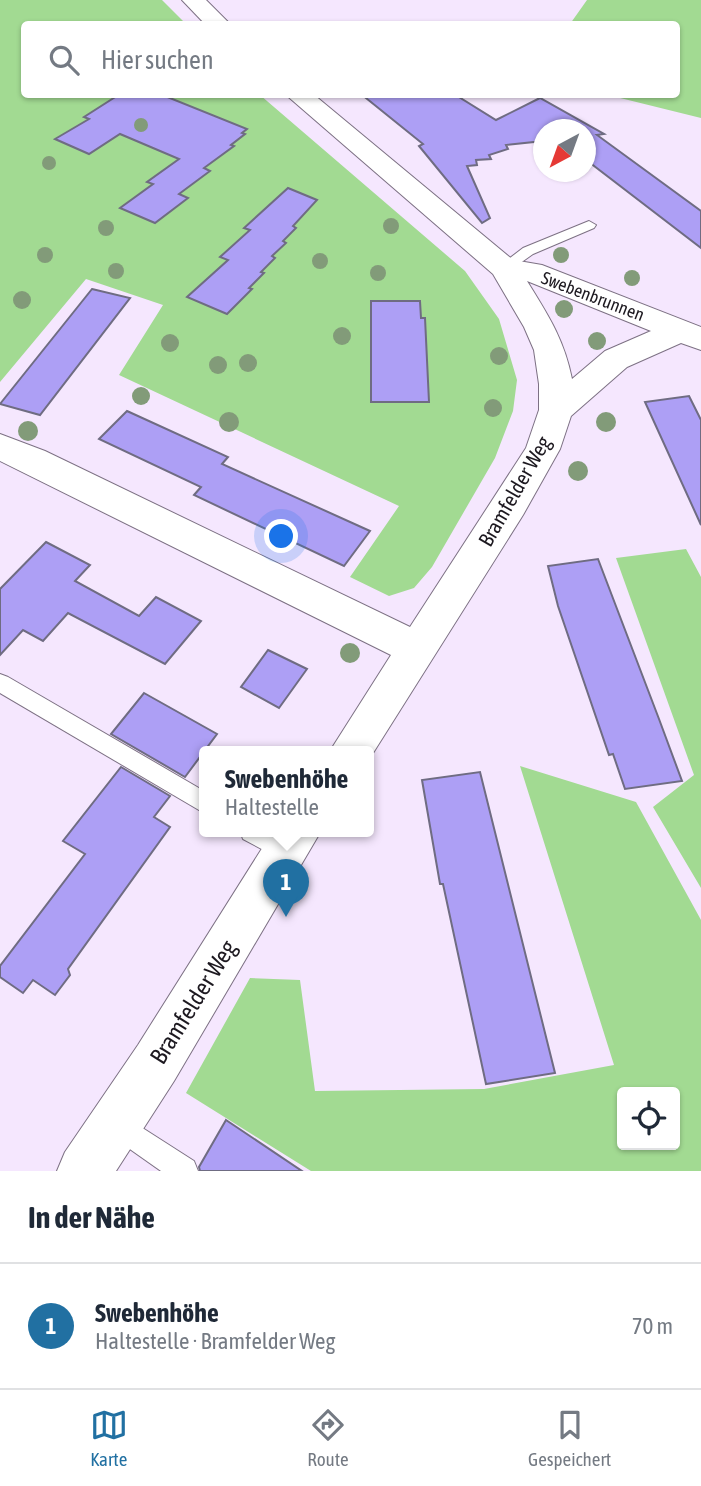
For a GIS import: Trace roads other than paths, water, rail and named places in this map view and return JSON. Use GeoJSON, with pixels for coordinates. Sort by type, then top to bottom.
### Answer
{"type":"FeatureCollection","features":[{"type":"Feature","properties":{"kind":"street"},"geometry":{"type":"LineString","coordinates":[[192,0],[215,21]]}},
{"type":"Feature","properties":{"kind":"street","name":"Bramfelder Weg"},"geometry":{"type":"LineString","coordinates":[[302,98],[504,268],[540,327],[550,350],[556,384],[556,410],[543,449],[517,494],[354,746]]}},
{"type":"Feature","properties":{"kind":"street","name":"Swebenbrunnen"},"geometry":{"type":"LineString","coordinates":[[504,268],[531,272],[691,335]]}},
{"type":"Feature","properties":{"kind":"street","name":"Swebenbrunnen"},"geometry":{"type":"LineString","coordinates":[[556,410],[616,359],[691,335]]}},
{"type":"Feature","properties":{"kind":"street"},"geometry":{"type":"LineString","coordinates":[[0,447],[33,460],[417,649]]}},
{"type":"Feature","properties":{"kind":"street","name":"Bramfelder Weg"},"geometry":{"type":"LineString","coordinates":[[84,1171],[116,1123],[279,838]]}},
{"type":"Feature","properties":{"kind":"lane"},"geometry":{"type":"LineString","coordinates":[[504,268],[528,251],[589,225]]}},
{"type":"Feature","properties":{"kind":"lane"},"geometry":{"type":"LineString","coordinates":[[1,683],[199,800]]}},
{"type":"Feature","properties":{"kind":"lane"},"geometry":{"type":"LineString","coordinates":[[116,1123],[184,1171]]}},
{"type":"Feature","properties":{"kind":"place","name":"Swebenhöhe"},"geometry":{"type":"Point","coordinates":[286,917]}}]}
